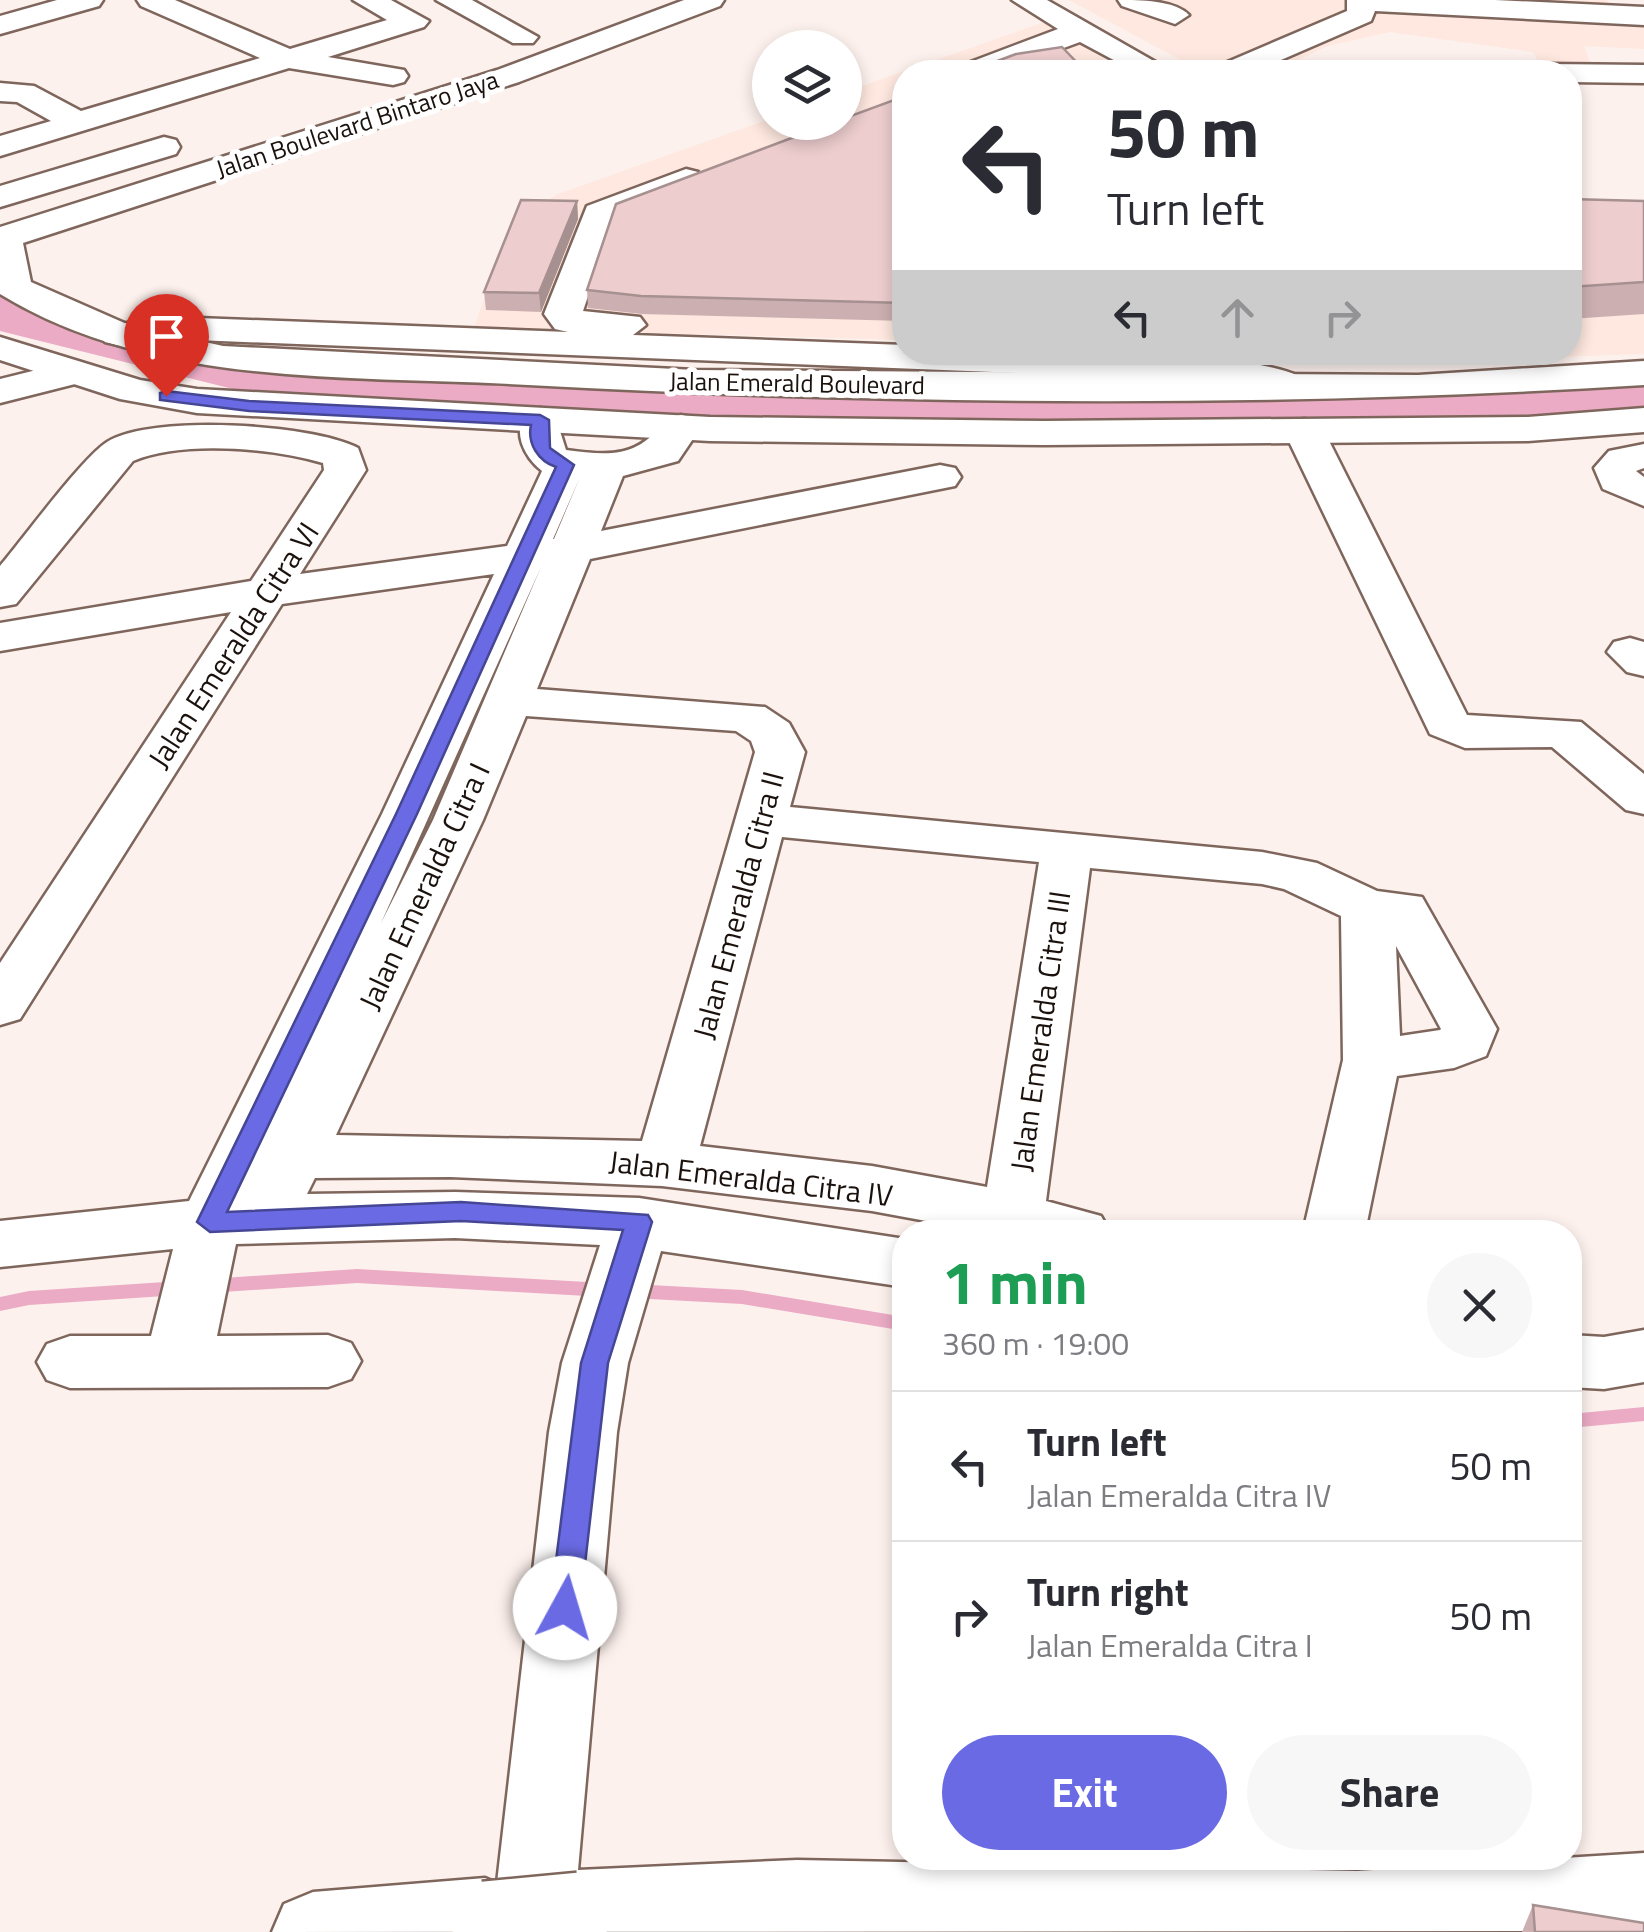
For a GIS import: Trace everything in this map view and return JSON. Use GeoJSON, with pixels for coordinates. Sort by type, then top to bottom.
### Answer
{"type":"FeatureCollection","features":[{"type":"Feature","properties":{"kind":"street"},"geometry":{"type":"LineString","coordinates":[[0,25],[89,0]]}},
{"type":"Feature","properties":{"kind":"street"},"geometry":{"type":"LineString","coordinates":[[0,146],[79,123],[266,82],[291,60],[414,21],[367,0]]}},
{"type":"Feature","properties":{"kind":"street"},"geometry":{"type":"LineString","coordinates":[[450,0],[523,36]]}},
{"type":"Feature","properties":{"kind":"street","name":"Jalan Boulevard Bintaro Jaya"},"geometry":{"type":"LineString","coordinates":[[508,76],[463,72],[455,66],[467,54],[634,0]]}},
{"type":"Feature","properties":{"kind":"street","name":"Jalan Boulevard Bintaro Jaya"},"geometry":{"type":"LineString","coordinates":[[2,238],[508,76],[710,0]]}},
{"type":"Feature","properties":{"kind":"street"},"geometry":{"type":"LineString","coordinates":[[1026,0],[1137,60]]}},
{"type":"Feature","properties":{"kind":"street"},"geometry":{"type":"LineString","coordinates":[[1132,0],[1175,15]]}},
{"type":"Feature","properties":{"kind":"street"},"geometry":{"type":"LineString","coordinates":[[1257,60],[1361,14],[1361,1],[1644,16]]}},
{"type":"Feature","properties":{"kind":"street"},"geometry":{"type":"LineString","coordinates":[[266,82],[164,29],[166,3],[291,60],[431,84],[435,90],[430,100]]}},
{"type":"Feature","properties":{"kind":"street"},"geometry":{"type":"LineString","coordinates":[[1025,60],[1056,53],[1089,33]]}},
{"type":"Feature","properties":{"kind":"street","name":"Jalan Boulevard Bintaro Jaya"},"geometry":{"type":"LineString","coordinates":[[324,98],[426,66]]}},
{"type":"Feature","properties":{"kind":"street"},"geometry":{"type":"LineString","coordinates":[[1582,73],[1644,74]]}},
{"type":"Feature","properties":{"kind":"street"},"geometry":{"type":"LineString","coordinates":[[0,92],[22,93],[79,123]]}},
{"type":"Feature","properties":{"kind":"street","name":"Jalan Boulevard Bintaro Jaya"},"geometry":{"type":"LineString","coordinates":[[0,197],[198,136]]}},
{"type":"Feature","properties":{"kind":"street"},"geometry":{"type":"LineString","coordinates":[[573,328],[599,212],[714,168]]}},
{"type":"Feature","properties":{"kind":"street","name":"Jalan Emerald Boulevard"},"geometry":{"type":"LineString","coordinates":[[2,238],[7,289],[118,334],[223,358],[702,406],[1304,431],[1528,429],[1644,420]]}},
{"type":"Feature","properties":{"kind":"street"},"geometry":{"type":"LineString","coordinates":[[118,334],[172,328],[504,342],[573,328],[892,335]]}},
{"type":"Feature","properties":{"kind":"street"},"geometry":{"type":"LineString","coordinates":[[573,328],[892,345]]}},
{"type":"Feature","properties":{"kind":"street","name":"Jalan Emerald Boulevard"},"geometry":{"type":"LineString","coordinates":[[0,348],[134,391],[197,402],[540,420],[702,406],[1303,375],[1418,387],[1644,373]]}},
{"type":"Feature","properties":{"kind":"street"},"geometry":{"type":"LineString","coordinates":[[1201,365],[1255,376],[1303,375]]}},
{"type":"Feature","properties":{"kind":"street"},"geometry":{"type":"LineString","coordinates":[[0,391],[73,373]]}},
{"type":"Feature","properties":{"kind":"street"},"geometry":{"type":"LineString","coordinates":[[540,420],[542,449],[553,461],[586,466],[664,452],[702,406]]}},
{"type":"Feature","properties":{"kind":"street"},"geometry":{"type":"LineString","coordinates":[[1304,431],[1447,724],[1465,733],[1564,732],[1644,799]]}},
{"type":"Feature","properties":{"kind":"street","name":"Jalan Emeralda Citra VI"},"geometry":{"type":"LineString","coordinates":[[0,594],[119,452],[138,441],[168,436],[330,450],[343,457],[345,470],[0,1006]]}},
{"type":"Feature","properties":{"kind":"street"},"geometry":{"type":"LineString","coordinates":[[1644,456],[1624,460],[1615,468],[1618,480],[1644,492]]}},
{"type":"Feature","properties":{"kind":"street","name":"Jalan Emeralda Citra I"},"geometry":{"type":"LineString","coordinates":[[266,1158],[407,814],[546,553],[586,466]]}},
{"type":"Feature","properties":{"kind":"street"},"geometry":{"type":"LineString","coordinates":[[0,637],[268,592],[546,553],[940,477]]}},
{"type":"Feature","properties":{"kind":"street","name":"Jalan Emeralda Citra I"},"geometry":{"type":"LineString","coordinates":[[182,1346],[226,1231],[458,820],[509,702],[546,553]]}},
{"type":"Feature","properties":{"kind":"street","name":"Jalan Emeralda Citra II"},"geometry":{"type":"LineString","coordinates":[[509,702],[748,718],[772,733],[780,752],[666,1162]]}},
{"type":"Feature","properties":{"kind":"street"},"geometry":{"type":"LineString","coordinates":[[407,814],[458,820]]}},
{"type":"Feature","properties":{"kind":"street","name":"Jalan Emeralda Citra III"},"geometry":{"type":"LineString","coordinates":[[763,820],[1279,870],[1368,908],[1397,907],[1409,915],[1468,1029],[1466,1042],[1454,1048],[1372,1060]]}},
{"type":"Feature","properties":{"kind":"street","name":"Jalan Emeralda Citra III"},"geometry":{"type":"LineString","coordinates":[[1013,1215],[1068,847]]}},
{"type":"Feature","properties":{"kind":"street"},"geometry":{"type":"LineString","coordinates":[[1337,1220],[1372,1060],[1368,908]]}},
{"type":"Feature","properties":{"kind":"street","name":"Jalan Emeralda Citra IV"},"geometry":{"type":"LineString","coordinates":[[266,1158],[666,1162],[852,1186],[1032,1220]]}},
{"type":"Feature","properties":{"kind":"street","name":"Jalan Emeralda Citra IV"},"geometry":{"type":"LineString","coordinates":[[0,1244],[461,1212],[626,1262],[892,1263]]}},
{"type":"Feature","properties":{"kind":"street"},"geometry":{"type":"LineString","coordinates":[[532,1919],[583,1432],[595,1363],[626,1262]]}},
{"type":"Feature","properties":{"kind":"street"},"geometry":{"type":"LineString","coordinates":[[70,1362],[182,1346],[328,1361]]}},
{"type":"Feature","properties":{"kind":"street"},"geometry":{"type":"LineString","coordinates":[[1582,1362],[1604,1363],[1644,1356]]}},
{"type":"Feature","properties":{"kind":"street"},"geometry":{"type":"LineString","coordinates":[[312,1932],[797,1899],[1357,1910],[1542,1879],[1644,1892]]}},
{"type":"Feature","properties":{"kind":"shaded area"},"geometry":{"type":"Polygon","coordinates":[[[1069,0],[1607,0],[1614,13],[1644,13],[1644,49],[1584,46],[1592,68],[1582,67],[1582,60],[1537,60],[1533,52],[1390,32],[1328,46],[1298,60],[1181,60],[1069,0]]]}},
{"type":"Feature","properties":{"kind":"shaded area"},"geometry":{"type":"Polygon","coordinates":[[[1047,21],[1106,60],[936,60],[1047,21]]]}},
{"type":"Feature","properties":{"kind":"shaded area"},"geometry":{"type":"Polygon","coordinates":[[[892,75],[892,340],[474,328],[511,221],[558,194],[752,125],[752,140],[862,140],[862,86],[892,75]]]}},
{"type":"Feature","properties":{"kind":"shaded area"},"geometry":{"type":"Polygon","coordinates":[[[1582,228],[1644,230],[1644,354],[1582,356],[1582,228]]]}},
{"type":"Feature","properties":{"kind":"building"},"geometry":{"type":"Polygon","coordinates":[[[1062,47],[1074,60],[1000,60],[1062,47]]]}},
{"type":"Feature","properties":{"kind":"building"},"geometry":{"type":"Polygon","coordinates":[[[892,101],[892,303],[641,296],[587,290],[616,204],[786,140],[862,140],[862,112],[892,101]]]}},
{"type":"Feature","properties":{"kind":"building"},"geometry":{"type":"Polygon","coordinates":[[[1582,199],[1644,201],[1644,282],[1582,286],[1582,199]]]}},
{"type":"Feature","properties":{"kind":"building"},"geometry":{"type":"Polygon","coordinates":[[[521,200],[577,201],[539,293],[484,292],[521,200]]]}},
{"type":"Feature","properties":{"kind":"building"},"geometry":{"type":"Polygon","coordinates":[[[1533,1905],[1644,1923],[1644,1932],[1535,1932],[1533,1905]]]}},
{"type":"Feature","properties":{"kind":"waterway"},"geometry":{"type":"LineString","coordinates":[[0,312],[233,369],[829,405],[1371,408],[1644,390]]}},
{"type":"Feature","properties":{"kind":"waterway"},"geometry":{"type":"LineString","coordinates":[[208,1286],[357,1276],[604,1290]]}},
{"type":"Feature","properties":{"kind":"waterway"},"geometry":{"type":"LineString","coordinates":[[0,1304],[29,1298],[180,1288]]}},
{"type":"Feature","properties":{"kind":"waterway"},"geometry":{"type":"LineString","coordinates":[[632,1291],[742,1297],[892,1322]]}},
{"type":"Feature","properties":{"kind":"waterway"},"geometry":{"type":"LineString","coordinates":[[1582,1420],[1644,1414]]}},
{"type":"Feature","properties":{"kind":"route"},"geometry":{"type":"LineString","coordinates":[[166,396],[249,406],[540,420],[542,449],[553,461],[566,465],[549,494],[407,814],[210,1222],[461,1212],[639,1222],[595,1363],[583,1432],[565,1608]]}}]}
